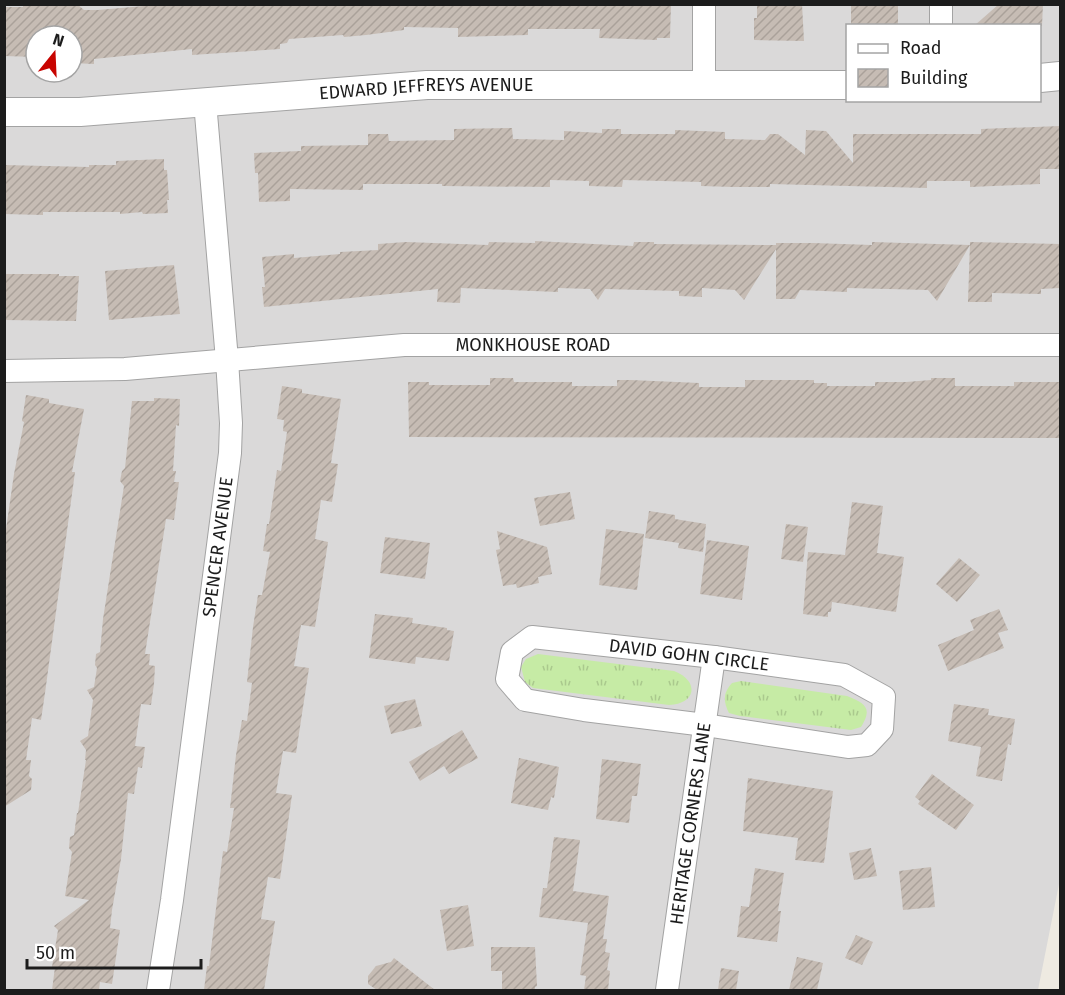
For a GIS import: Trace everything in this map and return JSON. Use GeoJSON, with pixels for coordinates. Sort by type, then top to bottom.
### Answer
{"type":"FeatureCollection","features":[{"type":"Feature","properties":{"kind":"street"},"geometry":{"type":"LineString","coordinates":[[704,4],[704,86]]}},
{"type":"Feature","properties":{"kind":"street"},"geometry":{"type":"LineString","coordinates":[[941,4],[941,24]]}},
{"type":"Feature","properties":{"kind":"street"},"geometry":{"type":"LineString","coordinates":[[1041,78],[1060,76]]}},
{"type":"Feature","properties":{"kind":"street","name":"EDWARD JEFFREYS AVENUE"},"geometry":{"type":"LineString","coordinates":[[4,112],[80,112],[427,85],[846,85]]}},
{"type":"Feature","properties":{"kind":"street","name":"SPENCER AVENUE"},"geometry":{"type":"LineString","coordinates":[[158,990],[172,900],[230,453],[231,423],[227,360],[205,102]]}},
{"type":"Feature","properties":{"kind":"street","name":"MONKHOUSE ROAD"},"geometry":{"type":"LineString","coordinates":[[4,371],[101,370],[404,345],[1060,345]]}},
{"type":"Feature","properties":{"kind":"street","name":"DAVID GOHN CIRCLE"},"geometry":{"type":"LineString","coordinates":[[532,637],[714,657],[844,675],[884,697],[882,729],[867,745],[848,747],[705,725],[525,700],[507,680],[512,652],[532,637]]}},
{"type":"Feature","properties":{"kind":"street","name":"HERITAGE CORNERS LANE"},"geometry":{"type":"LineString","coordinates":[[667,990],[714,657]]}},
{"type":"Feature","properties":{"kind":"shaded area"},"geometry":{"type":"Polygon","coordinates":[[[5,5],[1060,5],[1060,879],[1038,990],[5,990],[5,5]]]}},
{"type":"Feature","properties":{"kind":"green space"},"geometry":{"type":"Polygon","coordinates":[[[538,654],[674,671],[688,680],[691,691],[685,701],[669,705],[533,688],[525,682],[521,667],[526,659],[538,654]]]}},
{"type":"Feature","properties":{"kind":"green space"},"geometry":{"type":"Polygon","coordinates":[[[741,681],[847,696],[863,704],[867,711],[865,720],[861,727],[851,730],[729,713],[725,701],[727,690],[732,683],[741,681]]]}},
{"type":"Feature","properties":{"kind":"building"},"geometry":{"type":"Polygon","coordinates":[[[23,4],[77,4],[84,10],[98,10],[167,4],[671,4],[670,38],[657,38],[657,40],[599,38],[600,29],[528,29],[528,35],[458,37],[458,28],[404,27],[404,30],[366,35],[289,39],[287,43],[280,44],[280,49],[192,55],[192,49],[94,59],[94,64],[84,64],[84,24],[24,24],[24,57],[4,56],[4,7],[23,7],[23,4]]]}},
{"type":"Feature","properties":{"kind":"building"},"geometry":{"type":"Polygon","coordinates":[[[757,4],[802,4],[804,41],[754,40],[754,18],[757,18],[757,4]]]}},
{"type":"Feature","properties":{"kind":"building"},"geometry":{"type":"Polygon","coordinates":[[[898,4],[898,24],[851,24],[851,6],[898,4]]]}},
{"type":"Feature","properties":{"kind":"building"},"geometry":{"type":"Polygon","coordinates":[[[999,4],[1043,4],[1042,26],[1041,24],[976,24],[999,4]]]}},
{"type":"Feature","properties":{"kind":"building"},"geometry":{"type":"Polygon","coordinates":[[[1060,126],[1060,169],[1040,169],[1040,184],[970,187],[970,181],[927,181],[927,188],[770,184],[770,187],[733,187],[701,186],[701,182],[623,180],[622,187],[589,186],[589,181],[550,180],[550,187],[363,184],[363,190],[290,189],[290,201],[259,202],[258,173],[255,173],[254,153],[301,151],[301,146],[368,145],[368,134],[388,134],[389,141],[454,140],[454,129],[512,128],[513,139],[564,140],[564,131],[602,133],[602,129],[621,129],[621,134],[675,134],[675,130],[725,132],[725,139],[765,140],[770,134],[778,134],[805,155],[806,130],[826,131],[853,163],[853,134],[981,134],[981,129],[1060,126]]]}},
{"type":"Feature","properties":{"kind":"building"},"geometry":{"type":"Polygon","coordinates":[[[164,159],[164,170],[167,170],[168,213],[4,214],[4,165],[89,167],[89,165],[116,165],[116,161],[164,159]]]}},
{"type":"Feature","properties":{"kind":"building"},"geometry":{"type":"Polygon","coordinates":[[[535,241],[633,246],[634,242],[872,245],[872,242],[970,245],[937,301],[928,290],[847,288],[847,292],[800,290],[795,299],[776,299],[776,249],[744,300],[735,290],[702,288],[702,297],[679,296],[679,291],[605,289],[598,300],[590,289],[558,288],[558,292],[461,288],[460,303],[437,302],[438,289],[264,307],[262,257],[294,254],[294,258],[340,254],[340,252],[378,250],[378,244],[406,242],[488,245],[489,242],[535,243],[535,241]]]}},
{"type":"Feature","properties":{"kind":"building"},"geometry":{"type":"Polygon","coordinates":[[[970,242],[1060,244],[1060,288],[1041,289],[1041,294],[992,293],[992,302],[968,302],[970,242]]]}},
{"type":"Feature","properties":{"kind":"building"},"geometry":{"type":"Polygon","coordinates":[[[174,265],[180,314],[109,320],[105,271],[174,265]]]}},
{"type":"Feature","properties":{"kind":"building"},"geometry":{"type":"Polygon","coordinates":[[[4,274],[79,276],[76,321],[4,320],[4,274]]]}},
{"type":"Feature","properties":{"kind":"building"},"geometry":{"type":"Polygon","coordinates":[[[490,378],[513,378],[514,382],[572,382],[572,386],[617,386],[617,380],[631,380],[699,383],[699,387],[745,387],[745,380],[814,380],[814,383],[827,383],[827,386],[875,386],[875,382],[906,382],[931,380],[931,378],[955,378],[955,386],[1014,386],[1014,382],[1060,382],[1060,438],[409,437],[408,382],[429,382],[429,385],[490,385],[490,378]]]}},
{"type":"Feature","properties":{"kind":"building"},"geometry":{"type":"Polygon","coordinates":[[[282,386],[302,389],[302,393],[341,399],[331,463],[338,464],[332,502],[321,500],[315,539],[328,542],[315,627],[301,625],[294,666],[309,668],[296,753],[283,751],[276,793],[292,795],[280,879],[268,877],[261,919],[275,921],[264,990],[204,990],[223,851],[227,852],[234,808],[230,808],[236,755],[242,720],[247,721],[252,683],[247,682],[253,627],[258,595],[262,595],[270,552],[263,551],[267,524],[269,524],[277,470],[281,471],[287,432],[283,431],[284,420],[277,419],[282,386]]]}},
{"type":"Feature","properties":{"kind":"building"},"geometry":{"type":"Polygon","coordinates":[[[26,395],[49,399],[49,403],[84,409],[72,472],[75,472],[41,720],[32,718],[26,760],[31,760],[29,776],[32,779],[31,790],[4,807],[4,543],[24,422],[22,421],[26,395]]]}},
{"type":"Feature","properties":{"kind":"building"},"geometry":{"type":"Polygon","coordinates":[[[154,398],[180,399],[173,471],[176,471],[174,482],[179,482],[174,520],[166,519],[145,654],[150,654],[149,665],[155,666],[154,684],[151,705],[141,704],[135,746],[145,747],[142,768],[138,767],[134,794],[128,793],[110,928],[120,930],[112,984],[100,982],[99,990],[52,990],[55,967],[52,967],[58,930],[54,926],[89,900],[65,896],[72,852],[69,848],[70,837],[74,835],[86,760],[86,750],[80,741],[88,736],[93,700],[87,690],[94,687],[97,668],[96,654],[100,652],[124,486],[120,481],[125,468],[132,401],[154,401],[154,398]]]}},
{"type":"Feature","properties":{"kind":"building"},"geometry":{"type":"Polygon","coordinates":[[[570,492],[575,519],[540,526],[534,498],[570,492]]]}},
{"type":"Feature","properties":{"kind":"building"},"geometry":{"type":"Polygon","coordinates":[[[852,502],[883,506],[877,553],[904,557],[896,612],[832,602],[828,617],[803,614],[808,552],[845,555],[852,502]]]}},
{"type":"Feature","properties":{"kind":"building"},"geometry":{"type":"Polygon","coordinates":[[[649,511],[675,515],[675,519],[706,524],[703,552],[678,548],[679,543],[645,538],[649,511]]]}},
{"type":"Feature","properties":{"kind":"building"},"geometry":{"type":"Polygon","coordinates":[[[786,524],[808,527],[803,562],[781,559],[786,524]]]}},
{"type":"Feature","properties":{"kind":"building"},"geometry":{"type":"Polygon","coordinates":[[[606,529],[644,534],[637,590],[599,585],[606,529]]]}},
{"type":"Feature","properties":{"kind":"building"},"geometry":{"type":"Polygon","coordinates":[[[497,531],[547,547],[552,574],[538,577],[539,583],[517,588],[516,584],[503,586],[496,550],[500,549],[497,531]]]}},
{"type":"Feature","properties":{"kind":"building"},"geometry":{"type":"Polygon","coordinates":[[[385,537],[430,543],[425,579],[380,573],[385,537]]]}},
{"type":"Feature","properties":{"kind":"building"},"geometry":{"type":"Polygon","coordinates":[[[707,540],[749,546],[742,600],[700,594],[707,540]]]}},
{"type":"Feature","properties":{"kind":"building"},"geometry":{"type":"Polygon","coordinates":[[[959,558],[980,575],[957,602],[936,584],[959,558]]]}},
{"type":"Feature","properties":{"kind":"building"},"geometry":{"type":"Polygon","coordinates":[[[999,609],[1008,630],[998,633],[1004,648],[948,671],[938,645],[974,630],[970,620],[999,609]]]}},
{"type":"Feature","properties":{"kind":"building"},"geometry":{"type":"Polygon","coordinates":[[[375,614],[413,618],[412,623],[454,631],[449,661],[416,657],[415,664],[369,658],[375,614]]]}},
{"type":"Feature","properties":{"kind":"building"},"geometry":{"type":"Polygon","coordinates":[[[415,699],[422,726],[391,734],[384,706],[415,699]]]}},
{"type":"Feature","properties":{"kind":"building"},"geometry":{"type":"Polygon","coordinates":[[[954,704],[989,709],[988,715],[1015,719],[1002,781],[976,776],[981,747],[948,741],[954,704]]]}},
{"type":"Feature","properties":{"kind":"building"},"geometry":{"type":"Polygon","coordinates":[[[462,730],[478,758],[449,774],[444,766],[420,781],[409,762],[462,730]]]}},
{"type":"Feature","properties":{"kind":"building"},"geometry":{"type":"Polygon","coordinates":[[[519,758],[559,767],[554,798],[551,797],[548,810],[511,803],[519,758]]]}},
{"type":"Feature","properties":{"kind":"building"},"geometry":{"type":"Polygon","coordinates":[[[602,759],[641,764],[637,796],[632,796],[629,823],[596,819],[602,759]]]}},
{"type":"Feature","properties":{"kind":"building"},"geometry":{"type":"Polygon","coordinates":[[[932,774],[974,805],[956,830],[918,804],[920,801],[915,797],[932,774]]]}},
{"type":"Feature","properties":{"kind":"building"},"geometry":{"type":"Polygon","coordinates":[[[748,778],[833,791],[824,863],[795,860],[798,838],[743,831],[748,778]]]}},
{"type":"Feature","properties":{"kind":"building"},"geometry":{"type":"Polygon","coordinates":[[[554,837],[580,840],[573,891],[609,896],[603,939],[607,939],[605,952],[610,953],[607,970],[610,971],[608,990],[584,990],[586,976],[580,975],[588,923],[539,917],[543,888],[547,888],[554,837]]]}},
{"type":"Feature","properties":{"kind":"building"},"geometry":{"type":"Polygon","coordinates":[[[871,848],[877,876],[854,880],[849,853],[871,848]]]}},
{"type":"Feature","properties":{"kind":"building"},"geometry":{"type":"Polygon","coordinates":[[[931,867],[935,907],[903,910],[899,871],[931,867]]]}},
{"type":"Feature","properties":{"kind":"building"},"geometry":{"type":"Polygon","coordinates":[[[755,868],[784,873],[778,911],[781,911],[777,942],[737,937],[741,906],[749,907],[755,868]]]}},
{"type":"Feature","properties":{"kind":"building"},"geometry":{"type":"Polygon","coordinates":[[[468,905],[474,946],[447,951],[440,910],[468,905]]]}},
{"type":"Feature","properties":{"kind":"building"},"geometry":{"type":"Polygon","coordinates":[[[856,935],[873,942],[862,965],[845,958],[856,935]]]}},
{"type":"Feature","properties":{"kind":"building"},"geometry":{"type":"Polygon","coordinates":[[[491,947],[535,947],[537,986],[535,990],[502,990],[502,971],[491,971],[491,947]]]}},
{"type":"Feature","properties":{"kind":"building"},"geometry":{"type":"Polygon","coordinates":[[[797,957],[823,963],[817,990],[789,990],[797,957]]]}},
{"type":"Feature","properties":{"kind":"building"},"geometry":{"type":"Polygon","coordinates":[[[394,958],[435,990],[377,990],[368,984],[368,976],[376,966],[391,962],[394,958]]]}},
{"type":"Feature","properties":{"kind":"building"},"geometry":{"type":"Polygon","coordinates":[[[721,968],[739,971],[736,990],[718,990],[721,968]]]}}]}
